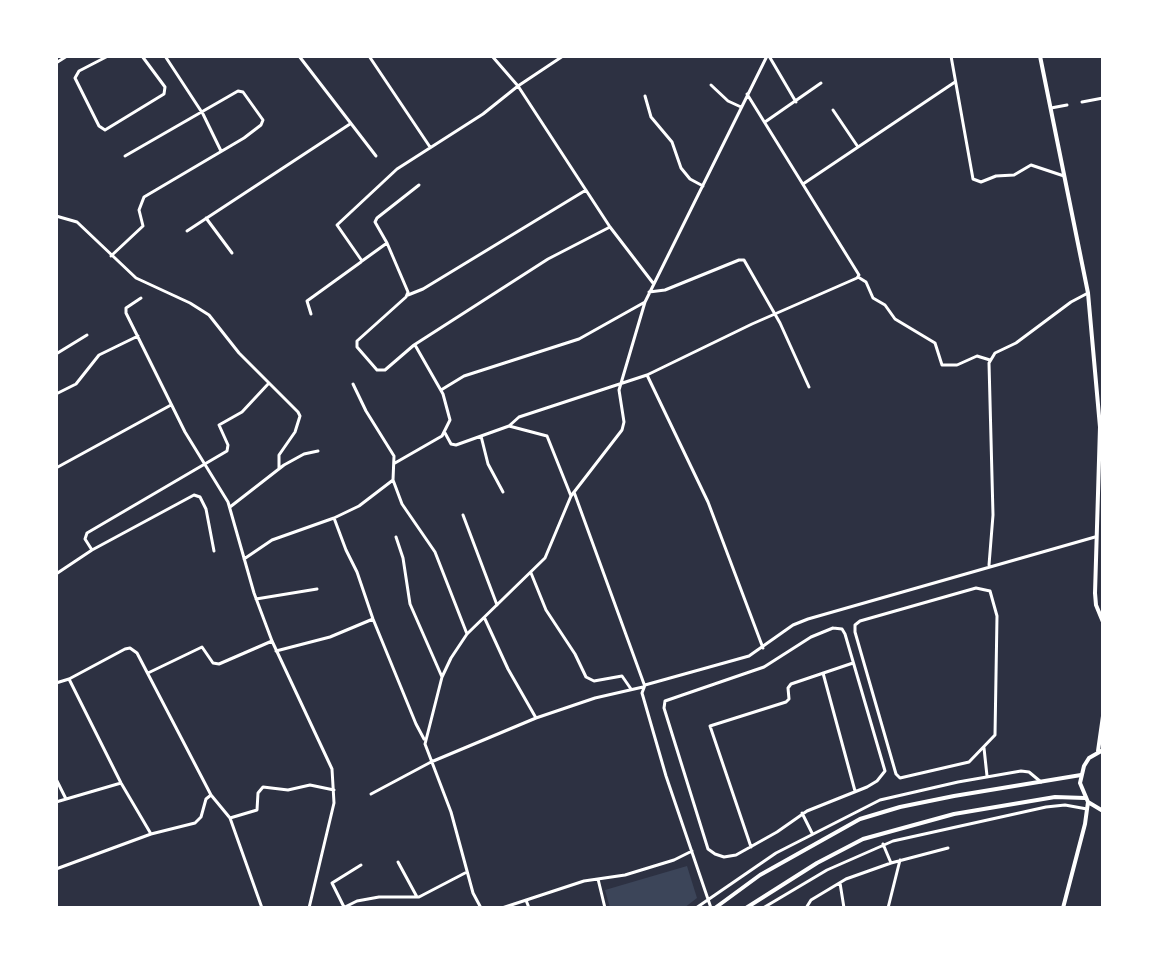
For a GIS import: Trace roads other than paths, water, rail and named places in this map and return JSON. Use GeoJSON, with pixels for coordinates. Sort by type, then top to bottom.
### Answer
{"type":"FeatureCollection","features":[{"type":"Feature","properties":{"kind":"main road"},"geometry":{"type":"LineString","coordinates":[[1040,56],[1088,293],[1100,427],[1095,593],[1103,622]]}},
{"type":"Feature","properties":{"kind":"main road"},"geometry":{"type":"LineString","coordinates":[[1061,908],[1087,809],[1081,775],[1089,758],[1100,750],[1103,716]]}},
{"type":"Feature","properties":{"kind":"main road"},"geometry":{"type":"LineString","coordinates":[[713,908],[760,875],[860,819],[900,807],[987,789],[1081,775]]}},
{"type":"Feature","properties":{"kind":"main road"},"geometry":{"type":"LineString","coordinates":[[746,908],[817,863],[863,839],[967,812],[1055,797],[1087,800],[1103,811]]}},
{"type":"Feature","properties":{"kind":"street"},"geometry":{"type":"LineString","coordinates":[[56,63],[67,56]]}},
{"type":"Feature","properties":{"kind":"street"},"geometry":{"type":"LineString","coordinates":[[100,56],[107,56]]}},
{"type":"Feature","properties":{"kind":"street"},"geometry":{"type":"LineString","coordinates":[[107,56],[79,71],[75,78],[99,126],[105,130],[164,94],[165,87],[142,56]]}},
{"type":"Feature","properties":{"kind":"street"},"geometry":{"type":"LineString","coordinates":[[165,56],[203,114],[221,151]]}},
{"type":"Feature","properties":{"kind":"street"},"geometry":{"type":"LineString","coordinates":[[299,56],[376,156]]}},
{"type":"Feature","properties":{"kind":"street"},"geometry":{"type":"LineString","coordinates":[[369,56],[430,147]]}},
{"type":"Feature","properties":{"kind":"street"},"geometry":{"type":"LineString","coordinates":[[492,56],[518,86],[610,227],[653,283]]}},
{"type":"Feature","properties":{"kind":"street"},"geometry":{"type":"LineString","coordinates":[[362,261],[337,225],[397,169],[483,114],[563,56]]}},
{"type":"Feature","properties":{"kind":"street"},"geometry":{"type":"LineString","coordinates":[[424,739],[442,677],[451,658],[467,634],[547,555],[573,494],[623,426],[620,384],[645,302],[768,56],[796,102]]}},
{"type":"Feature","properties":{"kind":"street"},"geometry":{"type":"LineString","coordinates":[[951,56],[973,179],[981,182],[996,176],[1014,175],[1031,165],[1064,176]]}},
{"type":"Feature","properties":{"kind":"street"},"geometry":{"type":"LineString","coordinates":[[803,184],[955,82]]}},
{"type":"Feature","properties":{"kind":"street"},"geometry":{"type":"LineString","coordinates":[[765,123],[821,83]]}},
{"type":"Feature","properties":{"kind":"street"},"geometry":{"type":"LineString","coordinates":[[711,85],[728,101],[741,107]]}},
{"type":"Feature","properties":{"kind":"street"},"geometry":{"type":"LineString","coordinates":[[111,256],[143,226],[139,210],[144,197],[256,130],[263,122],[262,117],[241,91],[125,156]]}},
{"type":"Feature","properties":{"kind":"street"},"geometry":{"type":"LineString","coordinates":[[747,94],[859,272],[858,277]]}},
{"type":"Feature","properties":{"kind":"street"},"geometry":{"type":"LineString","coordinates":[[645,96],[651,117],[672,142],[681,168],[690,179],[703,186]]}},
{"type":"Feature","properties":{"kind":"street"},"geometry":{"type":"LineString","coordinates":[[1082,102],[1103,98]]}},
{"type":"Feature","properties":{"kind":"street"},"geometry":{"type":"LineString","coordinates":[[1051,108],[1067,105]]}},
{"type":"Feature","properties":{"kind":"street"},"geometry":{"type":"LineString","coordinates":[[833,110],[858,147]]}},
{"type":"Feature","properties":{"kind":"street"},"geometry":{"type":"LineString","coordinates":[[187,231],[350,124]]}},
{"type":"Feature","properties":{"kind":"street"},"geometry":{"type":"LineString","coordinates":[[408,295],[376,220],[419,185]]}},
{"type":"Feature","properties":{"kind":"street"},"geometry":{"type":"LineString","coordinates":[[586,190],[423,289],[408,295],[356,344],[380,371],[414,345],[548,259],[610,227]]}},
{"type":"Feature","properties":{"kind":"street"},"geometry":{"type":"LineString","coordinates":[[56,216],[77,222],[136,278],[209,315],[239,353],[270,382],[300,416],[295,432],[279,455],[279,468]]}},
{"type":"Feature","properties":{"kind":"street"},"geometry":{"type":"LineString","coordinates":[[206,218],[232,253]]}},
{"type":"Feature","properties":{"kind":"street"},"geometry":{"type":"LineString","coordinates":[[311,314],[307,301],[387,243]]}},
{"type":"Feature","properties":{"kind":"street"},"geometry":{"type":"LineString","coordinates":[[649,292],[665,290],[742,260],[747,262],[809,387]]}},
{"type":"Feature","properties":{"kind":"street"},"geometry":{"type":"LineString","coordinates":[[445,433],[453,445],[509,426],[519,417],[647,375],[858,277]]}},
{"type":"Feature","properties":{"kind":"street"},"geometry":{"type":"LineString","coordinates":[[858,277],[866,282],[873,298],[885,305],[895,319],[935,343],[942,365],[957,365],[977,356],[990,361]]}},
{"type":"Feature","properties":{"kind":"street"},"geometry":{"type":"LineString","coordinates":[[989,565],[993,515],[990,361],[995,353],[1016,343],[1088,293]]}},
{"type":"Feature","properties":{"kind":"street"},"geometry":{"type":"LineString","coordinates":[[141,298],[125,310],[171,405],[230,507],[256,599],[272,641],[332,769],[334,803],[309,908]]}},
{"type":"Feature","properties":{"kind":"street"},"geometry":{"type":"LineString","coordinates":[[441,390],[464,376],[579,339],[645,302]]}},
{"type":"Feature","properties":{"kind":"street"},"geometry":{"type":"LineString","coordinates":[[56,354],[87,335]]}},
{"type":"Feature","properties":{"kind":"street"},"geometry":{"type":"LineString","coordinates":[[56,394],[76,384],[99,355],[138,336]]}},
{"type":"Feature","properties":{"kind":"street"},"geometry":{"type":"LineString","coordinates":[[395,463],[445,433],[450,420],[441,390],[414,345]]}},
{"type":"Feature","properties":{"kind":"street"},"geometry":{"type":"LineString","coordinates":[[647,375],[708,502],[763,648]]}},
{"type":"Feature","properties":{"kind":"street"},"geometry":{"type":"LineString","coordinates":[[92,550],[85,539],[87,533],[227,451],[220,423],[242,412],[270,382]]}},
{"type":"Feature","properties":{"kind":"street"},"geometry":{"type":"LineString","coordinates":[[353,384],[393,453],[393,480],[402,504],[435,552],[467,634]]}},
{"type":"Feature","properties":{"kind":"street"},"geometry":{"type":"LineString","coordinates":[[56,468],[171,405]]}},
{"type":"Feature","properties":{"kind":"street"},"geometry":{"type":"LineString","coordinates":[[509,426],[547,436],[573,494],[644,686],[642,693],[666,776],[713,908]]}},
{"type":"Feature","properties":{"kind":"street"},"geometry":{"type":"LineString","coordinates":[[481,436],[488,464],[503,492]]}},
{"type":"Feature","properties":{"kind":"street"},"geometry":{"type":"LineString","coordinates":[[230,507],[279,468],[304,454],[318,451]]}},
{"type":"Feature","properties":{"kind":"street"},"geometry":{"type":"LineString","coordinates":[[244,559],[272,540],[359,506],[393,480]]}},
{"type":"Feature","properties":{"kind":"street"},"geometry":{"type":"LineString","coordinates":[[56,574],[92,550],[194,495],[200,497],[206,509],[214,551]]}},
{"type":"Feature","properties":{"kind":"street"},"geometry":{"type":"LineString","coordinates":[[463,515],[497,605]]}},
{"type":"Feature","properties":{"kind":"street"},"geometry":{"type":"LineString","coordinates":[[334,518],[424,739],[459,837],[465,873],[481,908]]}},
{"type":"Feature","properties":{"kind":"street"},"geometry":{"type":"LineString","coordinates":[[371,794],[431,762],[536,718],[595,698],[749,656],[800,621],[1097,536]]}},
{"type":"Feature","properties":{"kind":"street"},"geometry":{"type":"LineString","coordinates":[[396,537],[403,558],[410,604],[442,677]]}},
{"type":"Feature","properties":{"kind":"street"},"geometry":{"type":"LineString","coordinates":[[531,573],[546,610],[586,677],[594,681],[622,676],[631,689]]}},
{"type":"Feature","properties":{"kind":"street"},"geometry":{"type":"LineString","coordinates":[[984,747],[969,762],[898,777],[855,632],[857,622],[976,588],[990,591],[998,619],[996,731],[984,747],[987,776]]}},
{"type":"Feature","properties":{"kind":"street"},"geometry":{"type":"LineString","coordinates":[[256,599],[317,589]]}},
{"type":"Feature","properties":{"kind":"street"},"geometry":{"type":"LineString","coordinates":[[484,618],[536,718]]}},
{"type":"Feature","properties":{"kind":"street"},"geometry":{"type":"LineString","coordinates":[[276,651],[330,637],[373,619]]}},
{"type":"Feature","properties":{"kind":"street"},"geometry":{"type":"LineString","coordinates":[[833,628],[842,629],[845,634],[853,663],[885,769],[877,781],[802,813],[751,847],[728,857],[708,849],[664,708],[665,701],[671,696],[764,667],[811,637],[833,628]]}},
{"type":"Feature","properties":{"kind":"street"},"geometry":{"type":"LineString","coordinates":[[148,673],[202,647],[213,663],[219,664],[272,641]]}},
{"type":"Feature","properties":{"kind":"street"},"geometry":{"type":"LineString","coordinates":[[56,683],[130,648],[137,653],[211,795],[230,818],[262,908]]}},
{"type":"Feature","properties":{"kind":"street"},"geometry":{"type":"LineString","coordinates":[[751,847],[710,726],[786,702],[791,684],[853,663]]}},
{"type":"Feature","properties":{"kind":"street"},"geometry":{"type":"LineString","coordinates":[[823,673],[855,791]]}},
{"type":"Feature","properties":{"kind":"street"},"geometry":{"type":"LineString","coordinates":[[69,679],[121,783],[151,834]]}},
{"type":"Feature","properties":{"kind":"street"},"geometry":{"type":"LineString","coordinates":[[696,908],[776,853],[880,800],[987,776],[1025,771],[1041,782]]}},
{"type":"Feature","properties":{"kind":"street"},"geometry":{"type":"LineString","coordinates":[[56,779],[66,799]]}},
{"type":"Feature","properties":{"kind":"street"},"geometry":{"type":"LineString","coordinates":[[56,802],[121,783]]}},
{"type":"Feature","properties":{"kind":"street"},"geometry":{"type":"LineString","coordinates":[[230,818],[257,810],[258,793],[263,787],[288,790],[310,785],[334,790]]}},
{"type":"Feature","properties":{"kind":"street"},"geometry":{"type":"LineString","coordinates":[[56,869],[151,834],[195,823],[211,795]]}},
{"type":"Feature","properties":{"kind":"street"},"geometry":{"type":"LineString","coordinates":[[763,908],[827,870],[883,844],[1061,805],[1087,809]]}},
{"type":"Feature","properties":{"kind":"street"},"geometry":{"type":"LineString","coordinates":[[967,812],[969,824]]}},
{"type":"Feature","properties":{"kind":"street"},"geometry":{"type":"LineString","coordinates":[[802,813],[812,833]]}},
{"type":"Feature","properties":{"kind":"street"},"geometry":{"type":"LineString","coordinates":[[883,844],[891,863]]}},
{"type":"Feature","properties":{"kind":"street"},"geometry":{"type":"LineString","coordinates":[[806,908],[811,900],[840,883],[900,860],[948,848]]}},
{"type":"Feature","properties":{"kind":"street"},"geometry":{"type":"LineString","coordinates":[[502,908],[584,881],[625,875],[692,851]]}},
{"type":"Feature","properties":{"kind":"street"},"geometry":{"type":"LineString","coordinates":[[888,908],[900,860]]}},
{"type":"Feature","properties":{"kind":"street"},"geometry":{"type":"LineString","coordinates":[[398,862],[417,897]]}},
{"type":"Feature","properties":{"kind":"street"},"geometry":{"type":"LineString","coordinates":[[361,865],[332,883],[344,908],[357,901],[379,897],[417,897],[465,873]]}},
{"type":"Feature","properties":{"kind":"street"},"geometry":{"type":"LineString","coordinates":[[598,879],[605,908]]}},
{"type":"Feature","properties":{"kind":"street"},"geometry":{"type":"LineString","coordinates":[[840,883],[844,908]]}},
{"type":"Feature","properties":{"kind":"street"},"geometry":{"type":"LineString","coordinates":[[526,900],[529,908]]}}]}
